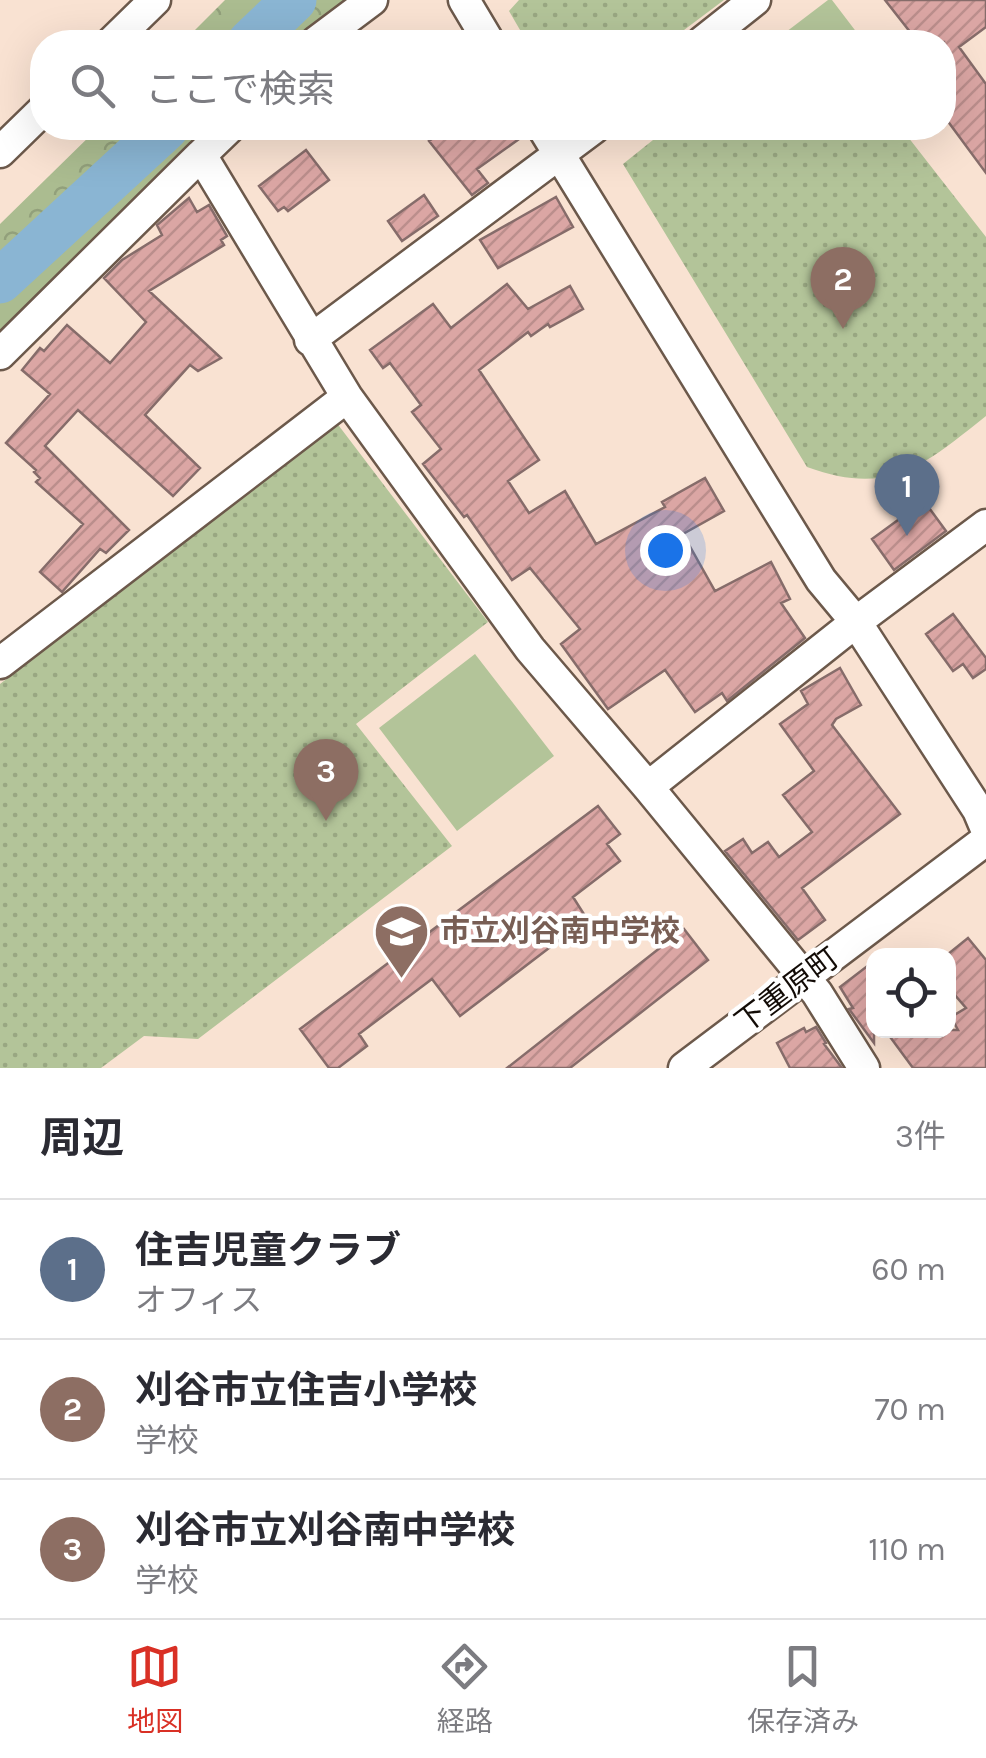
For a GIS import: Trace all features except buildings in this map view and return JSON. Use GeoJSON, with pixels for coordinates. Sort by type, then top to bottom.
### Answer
{"type":"FeatureCollection","features":[{"type":"Feature","properties":{"kind":"street"},"geometry":{"type":"LineString","coordinates":[[124,30],[155,0]]}},
{"type":"Feature","properties":{"kind":"street"},"geometry":{"type":"LineString","coordinates":[[332,30],[372,0]]}},
{"type":"Feature","properties":{"kind":"street"},"geometry":{"type":"LineString","coordinates":[[464,0],[482,30]]}},
{"type":"Feature","properties":{"kind":"street"},"geometry":{"type":"LineString","coordinates":[[717,30],[756,0]]}},
{"type":"Feature","properties":{"kind":"street"},"geometry":{"type":"LineString","coordinates":[[0,152],[30,122]]}},
{"type":"Feature","properties":{"kind":"street"},"geometry":{"type":"LineString","coordinates":[[0,354],[217,140]]}},
{"type":"Feature","properties":{"kind":"street"},"geometry":{"type":"LineString","coordinates":[[551,140],[820,580],[856,622],[986,828]]}},
{"type":"Feature","properties":{"kind":"street"},"geometry":{"type":"LineString","coordinates":[[310,340],[578,140]]}},
{"type":"Feature","properties":{"kind":"street"},"geometry":{"type":"LineString","coordinates":[[201,156],[347,397],[530,649],[817,994],[864,1068]]}},
{"type":"Feature","properties":{"kind":"street"},"geometry":{"type":"LineString","coordinates":[[0,663],[347,397]]}},
{"type":"Feature","properties":{"kind":"street"},"geometry":{"type":"LineString","coordinates":[[648,787],[986,525]]}},
{"type":"Feature","properties":{"kind":"street","name":"下重原町"},"geometry":{"type":"LineString","coordinates":[[684,1068],[986,840]]}},
{"type":"Feature","properties":{"kind":"green space"},"geometry":{"type":"Polygon","coordinates":[[[225,0],[370,0],[331,30],[195,30],[225,0]]]}},
{"type":"Feature","properties":{"kind":"green space"},"geometry":{"type":"Polygon","coordinates":[[[519,0],[724,0],[684,30],[520,30],[509,11],[519,0]]]}},
{"type":"Feature","properties":{"kind":"green space"},"geometry":{"type":"Polygon","coordinates":[[[832,0],[855,30],[789,30],[832,0]]]}},
{"type":"Feature","properties":{"kind":"green space"},"geometry":{"type":"Polygon","coordinates":[[[86,140],[217,140],[0,354],[0,224],[86,140]]]}},
{"type":"Feature","properties":{"kind":"green space"},"geometry":{"type":"Polygon","coordinates":[[[653,140],[910,140],[986,237],[986,416],[943,449],[904,472],[861,479],[807,467],[623,164],[653,140]]]}},
{"type":"Feature","properties":{"kind":"green space"},"geometry":{"type":"Polygon","coordinates":[[[336,422],[488,622],[356,724],[452,846],[198,1039],[144,1036],[101,1068],[0,1068],[0,684],[336,422]]]}},
{"type":"Feature","properties":{"kind":"green space"},"geometry":{"type":"Polygon","coordinates":[[[475,654],[554,756],[457,831],[379,728],[475,654]]]}},
{"type":"Feature","properties":{"kind":"waterway"},"geometry":{"type":"LineString","coordinates":[[263,30],[294,0]]}},
{"type":"Feature","properties":{"kind":"waterway"},"geometry":{"type":"LineString","coordinates":[[0,281],[153,140]]}},
{"type":"Feature","properties":{"kind":"place","name":"刈谷市立住吉小学校"},"geometry":{"type":"Point","coordinates":[843,329]}},
{"type":"Feature","properties":{"kind":"place","name":"住吉児童クラブ"},"geometry":{"type":"Point","coordinates":[907,536]}},
{"type":"Feature","properties":{"kind":"place","name":"刈谷市立刈谷南中学校"},"geometry":{"type":"Point","coordinates":[326,821]}},
{"type":"Feature","properties":{"kind":"place","name":"市立刈谷南中学校"},"geometry":{"type":"Point","coordinates":[401,980]}}]}
